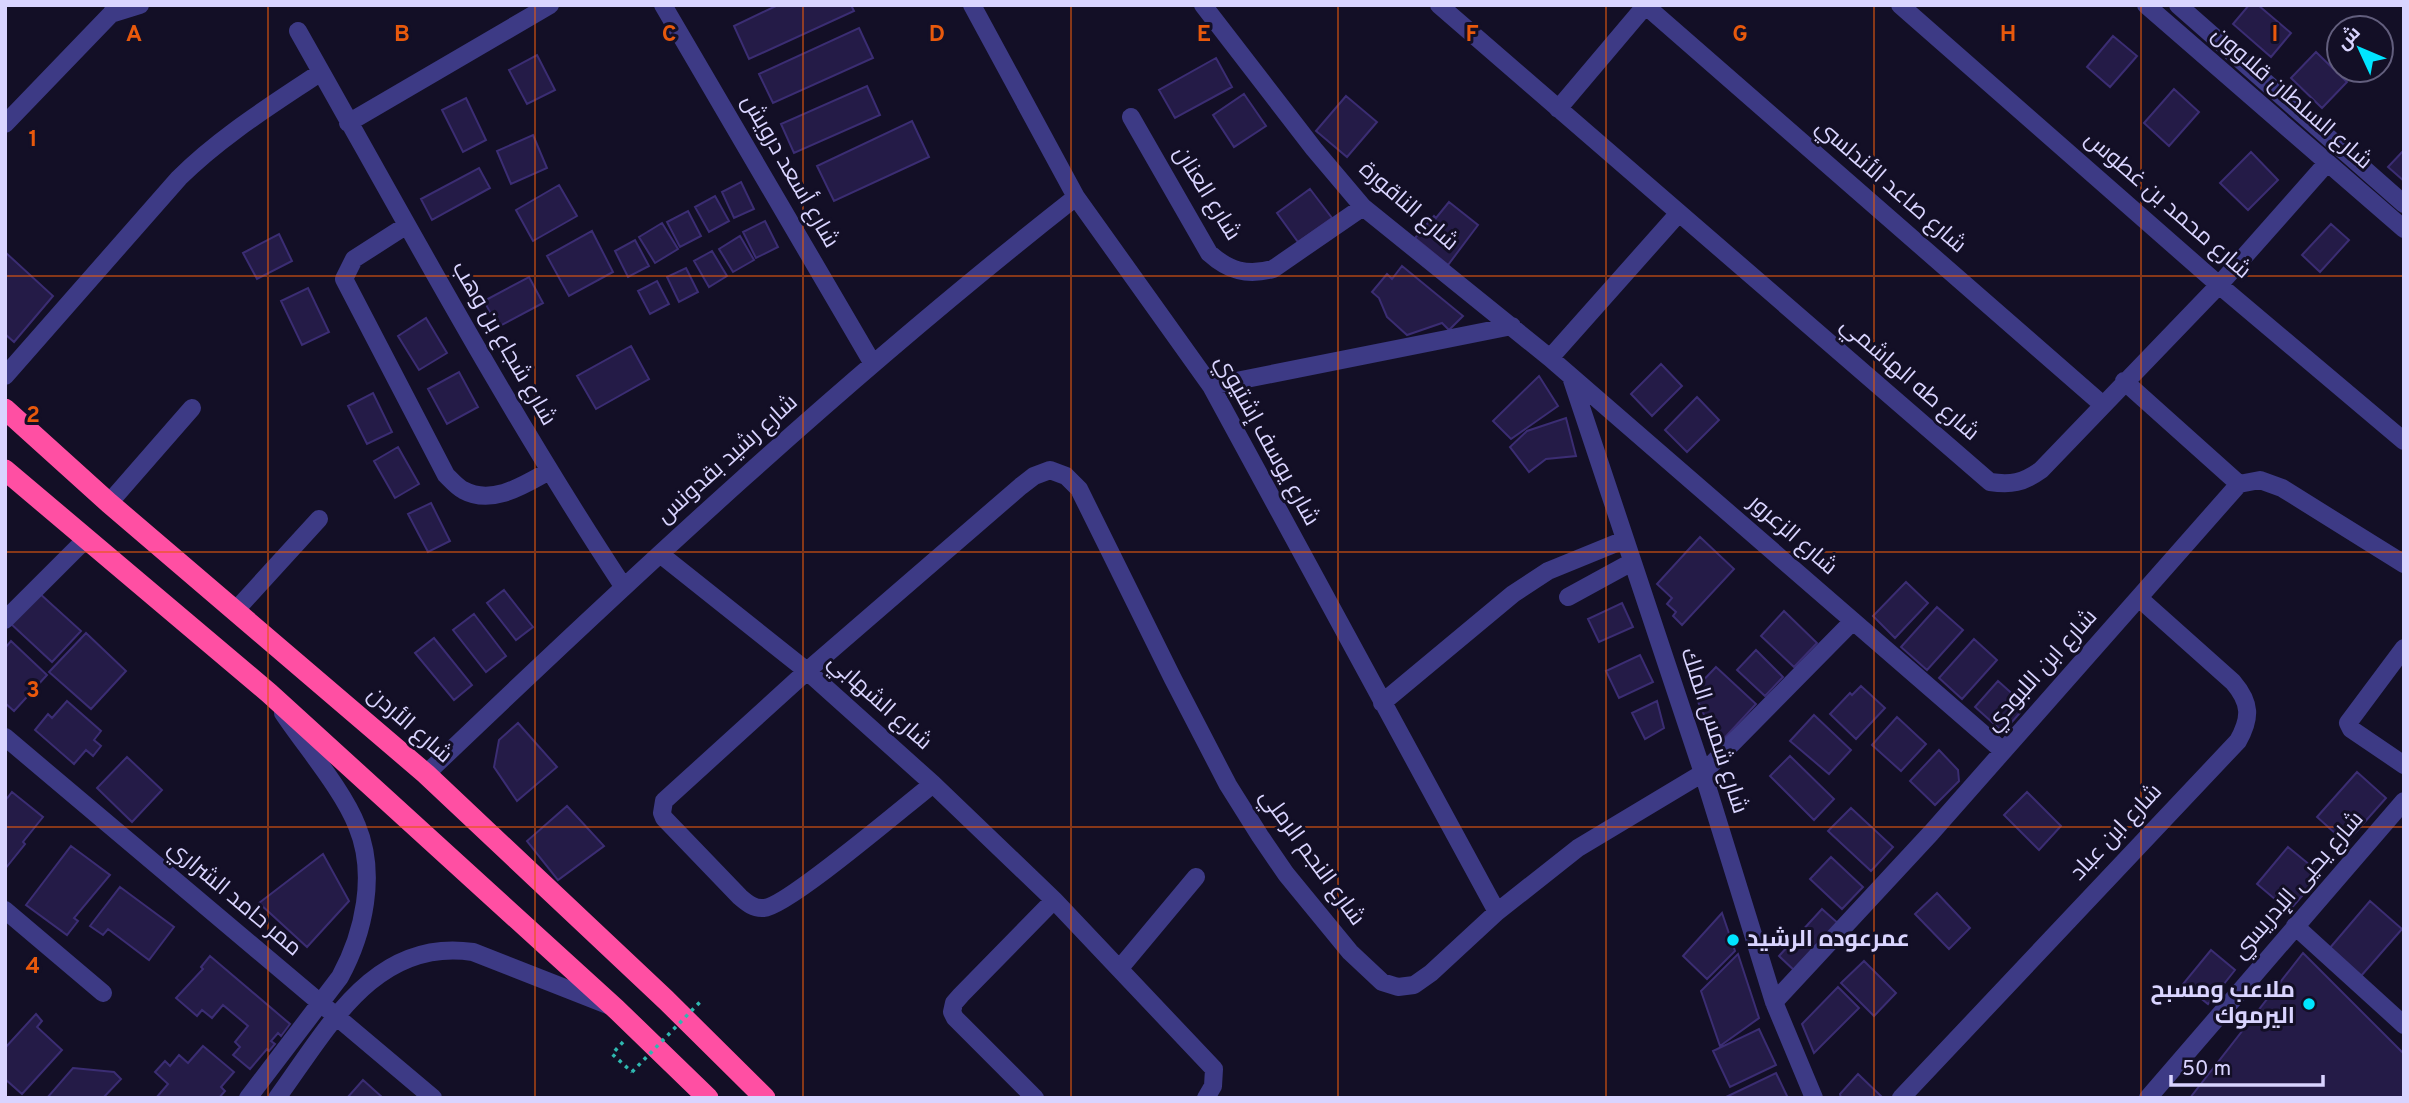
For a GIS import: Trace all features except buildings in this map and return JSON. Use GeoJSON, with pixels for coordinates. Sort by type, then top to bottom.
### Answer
{"type":"FeatureCollection","features":[{"type":"Feature","properties":{"kind":"highway","name":"شارع الأردن"},"geometry":{"type":"LineString","coordinates":[[5,409],[109,503],[426,774],[666,1000],[765,1098]]}},
{"type":"Feature","properties":{"kind":"highway"},"geometry":{"type":"LineString","coordinates":[[5,470],[269,693],[616,1009],[708,1098]]}},
{"type":"Feature","properties":{"kind":"street"},"geometry":{"type":"LineString","coordinates":[[5,124],[111,8],[140,5]]}},
{"type":"Feature","properties":{"kind":"street"},"geometry":{"type":"LineString","coordinates":[[348,122],[550,5]]}},
{"type":"Feature","properties":{"kind":"street","name":"شارع أسعد درويش"},"geometry":{"type":"LineString","coordinates":[[663,5],[873,364]]}},
{"type":"Feature","properties":{"kind":"street","name":"شارع يوسف إشتيوي"},"geometry":{"type":"LineString","coordinates":[[972,5],[1076,197],[1211,386],[1497,912]]}},
{"type":"Feature","properties":{"kind":"street","name":"شارع الناقورة"},"geometry":{"type":"LineString","coordinates":[[1203,5],[1314,149],[1363,206],[1550,358]]}},
{"type":"Feature","properties":{"kind":"street","name":"شارع طه الهاشمي"},"geometry":{"type":"LineString","coordinates":[[1438,5],[1990,482],[2011,485],[2041,470],[2219,285],[2327,163]]}},
{"type":"Feature","properties":{"kind":"street","name":"شارع محمد بن غطوس"},"geometry":{"type":"LineString","coordinates":[[1900,5],[2219,285],[2404,441]]}},
{"type":"Feature","properties":{"kind":"street","name":"شارع السلطان قلاوون"},"geometry":{"type":"LineString","coordinates":[[2146,5],[2404,229]]}},
{"type":"Feature","properties":{"kind":"street","name":"شارع السلطان قلاوون"},"geometry":{"type":"LineString","coordinates":[[2178,5],[2404,204]]}},
{"type":"Feature","properties":{"kind":"street"},"geometry":{"type":"LineString","coordinates":[[1558,109],[1646,6]]}},
{"type":"Feature","properties":{"kind":"street","name":"شارع صاعد الأندلسي"},"geometry":{"type":"LineString","coordinates":[[1646,6],[2103,405]]}},
{"type":"Feature","properties":{"kind":"street","name":"شارع شجاع بن وهب"},"geometry":{"type":"LineString","coordinates":[[298,31],[549,471],[622,586]]}},
{"type":"Feature","properties":{"kind":"street"},"geometry":{"type":"LineString","coordinates":[[5,376],[197,159],[321,72]]}},
{"type":"Feature","properties":{"kind":"street","name":"شارع العنان"},"geometry":{"type":"LineString","coordinates":[[1131,117],[1209,253],[1238,272],[1257,273],[1273,269],[1363,206]]}},
{"type":"Feature","properties":{"kind":"street","name":"شارع رشيد بقدونس"},"geometry":{"type":"LineString","coordinates":[[426,774],[622,586],[873,364],[1076,197]]}},
{"type":"Feature","properties":{"kind":"street"},"geometry":{"type":"LineString","coordinates":[[1550,358],[1678,214]]}},
{"type":"Feature","properties":{"kind":"street"},"geometry":{"type":"LineString","coordinates":[[407,225],[354,259],[344,279],[446,475],[461,490],[474,494],[497,495],[517,489],[549,471]]}},
{"type":"Feature","properties":{"kind":"street"},"geometry":{"type":"LineString","coordinates":[[1211,386],[1512,326]]}},
{"type":"Feature","properties":{"kind":"street","name":"شارع الزعرور"},"geometry":{"type":"LineString","coordinates":[[1550,358],[2003,751]]}},
{"type":"Feature","properties":{"kind":"street","name":"شارع شمس الملك"},"geometry":{"type":"LineString","coordinates":[[1571,377],[1703,773],[1774,1002],[1814,1098]]}},
{"type":"Feature","properties":{"kind":"street"},"geometry":{"type":"LineString","coordinates":[[2124,381],[2239,484],[2260,480],[2282,488],[2404,564]]}},
{"type":"Feature","properties":{"kind":"street"},"geometry":{"type":"LineString","coordinates":[[109,503],[192,408]]}},
{"type":"Feature","properties":{"kind":"street","name":"شارع النجم الرملي"},"geometry":{"type":"LineString","coordinates":[[807,671],[1021,486],[1050,470],[1066,476],[1079,488],[1172,679],[1228,785],[1286,874],[1356,959],[1382,982],[1398,988],[1414,985],[1432,973],[1497,912],[1578,848],[1703,773],[1853,621]]}},
{"type":"Feature","properties":{"kind":"street","name":"شارع ابن اللبودي"},"geometry":{"type":"LineString","coordinates":[[1774,1002],[1931,833],[2239,484]]}},
{"type":"Feature","properties":{"kind":"street"},"geometry":{"type":"LineString","coordinates":[[235,611],[319,519]]}},
{"type":"Feature","properties":{"kind":"street"},"geometry":{"type":"LineString","coordinates":[[5,620],[87,538]]}},
{"type":"Feature","properties":{"kind":"street"},"geometry":{"type":"LineString","coordinates":[[1382,703],[1513,594],[1548,572],[1624,540]]}},
{"type":"Feature","properties":{"kind":"street","name":"شارع الشهابي"},"geometry":{"type":"LineString","coordinates":[[660,554],[807,671],[933,784],[1054,900],[1214,1069],[1213,1086],[1206,1098]]}},
{"type":"Feature","properties":{"kind":"street"},"geometry":{"type":"LineString","coordinates":[[1568,597],[1632,562]]}},
{"type":"Feature","properties":{"kind":"street","name":"شارع ابن عباد"},"geometry":{"type":"LineString","coordinates":[[1901,1098],[2238,741],[2247,725],[2243,694],[2233,682],[2140,599]]}},
{"type":"Feature","properties":{"kind":"street"},"geometry":{"type":"LineString","coordinates":[[2404,648],[2348,723],[2351,729],[2404,765]]}},
{"type":"Feature","properties":{"kind":"street"},"geometry":{"type":"LineString","coordinates":[[807,671],[664,801],[662,806],[664,818],[740,897],[751,906],[764,908],[778,904],[933,784]]}},
{"type":"Feature","properties":{"kind":"street"},"geometry":{"type":"LineString","coordinates":[[248,1098],[322,1003],[351,957],[361,927],[366,874],[364,847],[346,804],[269,693]]}},
{"type":"Feature","properties":{"kind":"street","name":"ممر حامد الشراري"},"geometry":{"type":"LineString","coordinates":[[5,737],[433,1098]]}},
{"type":"Feature","properties":{"kind":"street","name":"شارع يحيى الإدريسي"},"geometry":{"type":"LineString","coordinates":[[2148,1098],[2404,801]]}},
{"type":"Feature","properties":{"kind":"street"},"geometry":{"type":"LineString","coordinates":[[1120,968],[1196,877]]}},
{"type":"Feature","properties":{"kind":"street"},"geometry":{"type":"LineString","coordinates":[[1035,1098],[952,1012],[954,1003],[961,995],[1054,900]]}},
{"type":"Feature","properties":{"kind":"street"},"geometry":{"type":"LineString","coordinates":[[5,910],[103,993]]}},
{"type":"Feature","properties":{"kind":"street"},"geometry":{"type":"LineString","coordinates":[[2295,926],[2404,1025]]}},
{"type":"Feature","properties":{"kind":"street"},"geometry":{"type":"LineString","coordinates":[[277,1098],[337,1016],[363,986],[379,973],[416,955],[455,949],[473,952],[616,1009]]}},
{"type":"Feature","properties":{"kind":"path"},"geometry":{"type":"LineString","coordinates":[[612,1054],[632,1072],[700,1002]]}},
{"type":"Feature","properties":{"kind":"place","name":"عمرعوده الرشيد"},"geometry":{"type":"Point","coordinates":[1733,940]}},
{"type":"Feature","properties":{"kind":"place","name":"ملاعب ومسبح اليرموك"},"geometry":{"type":"Point","coordinates":[2309,1004]}}]}
